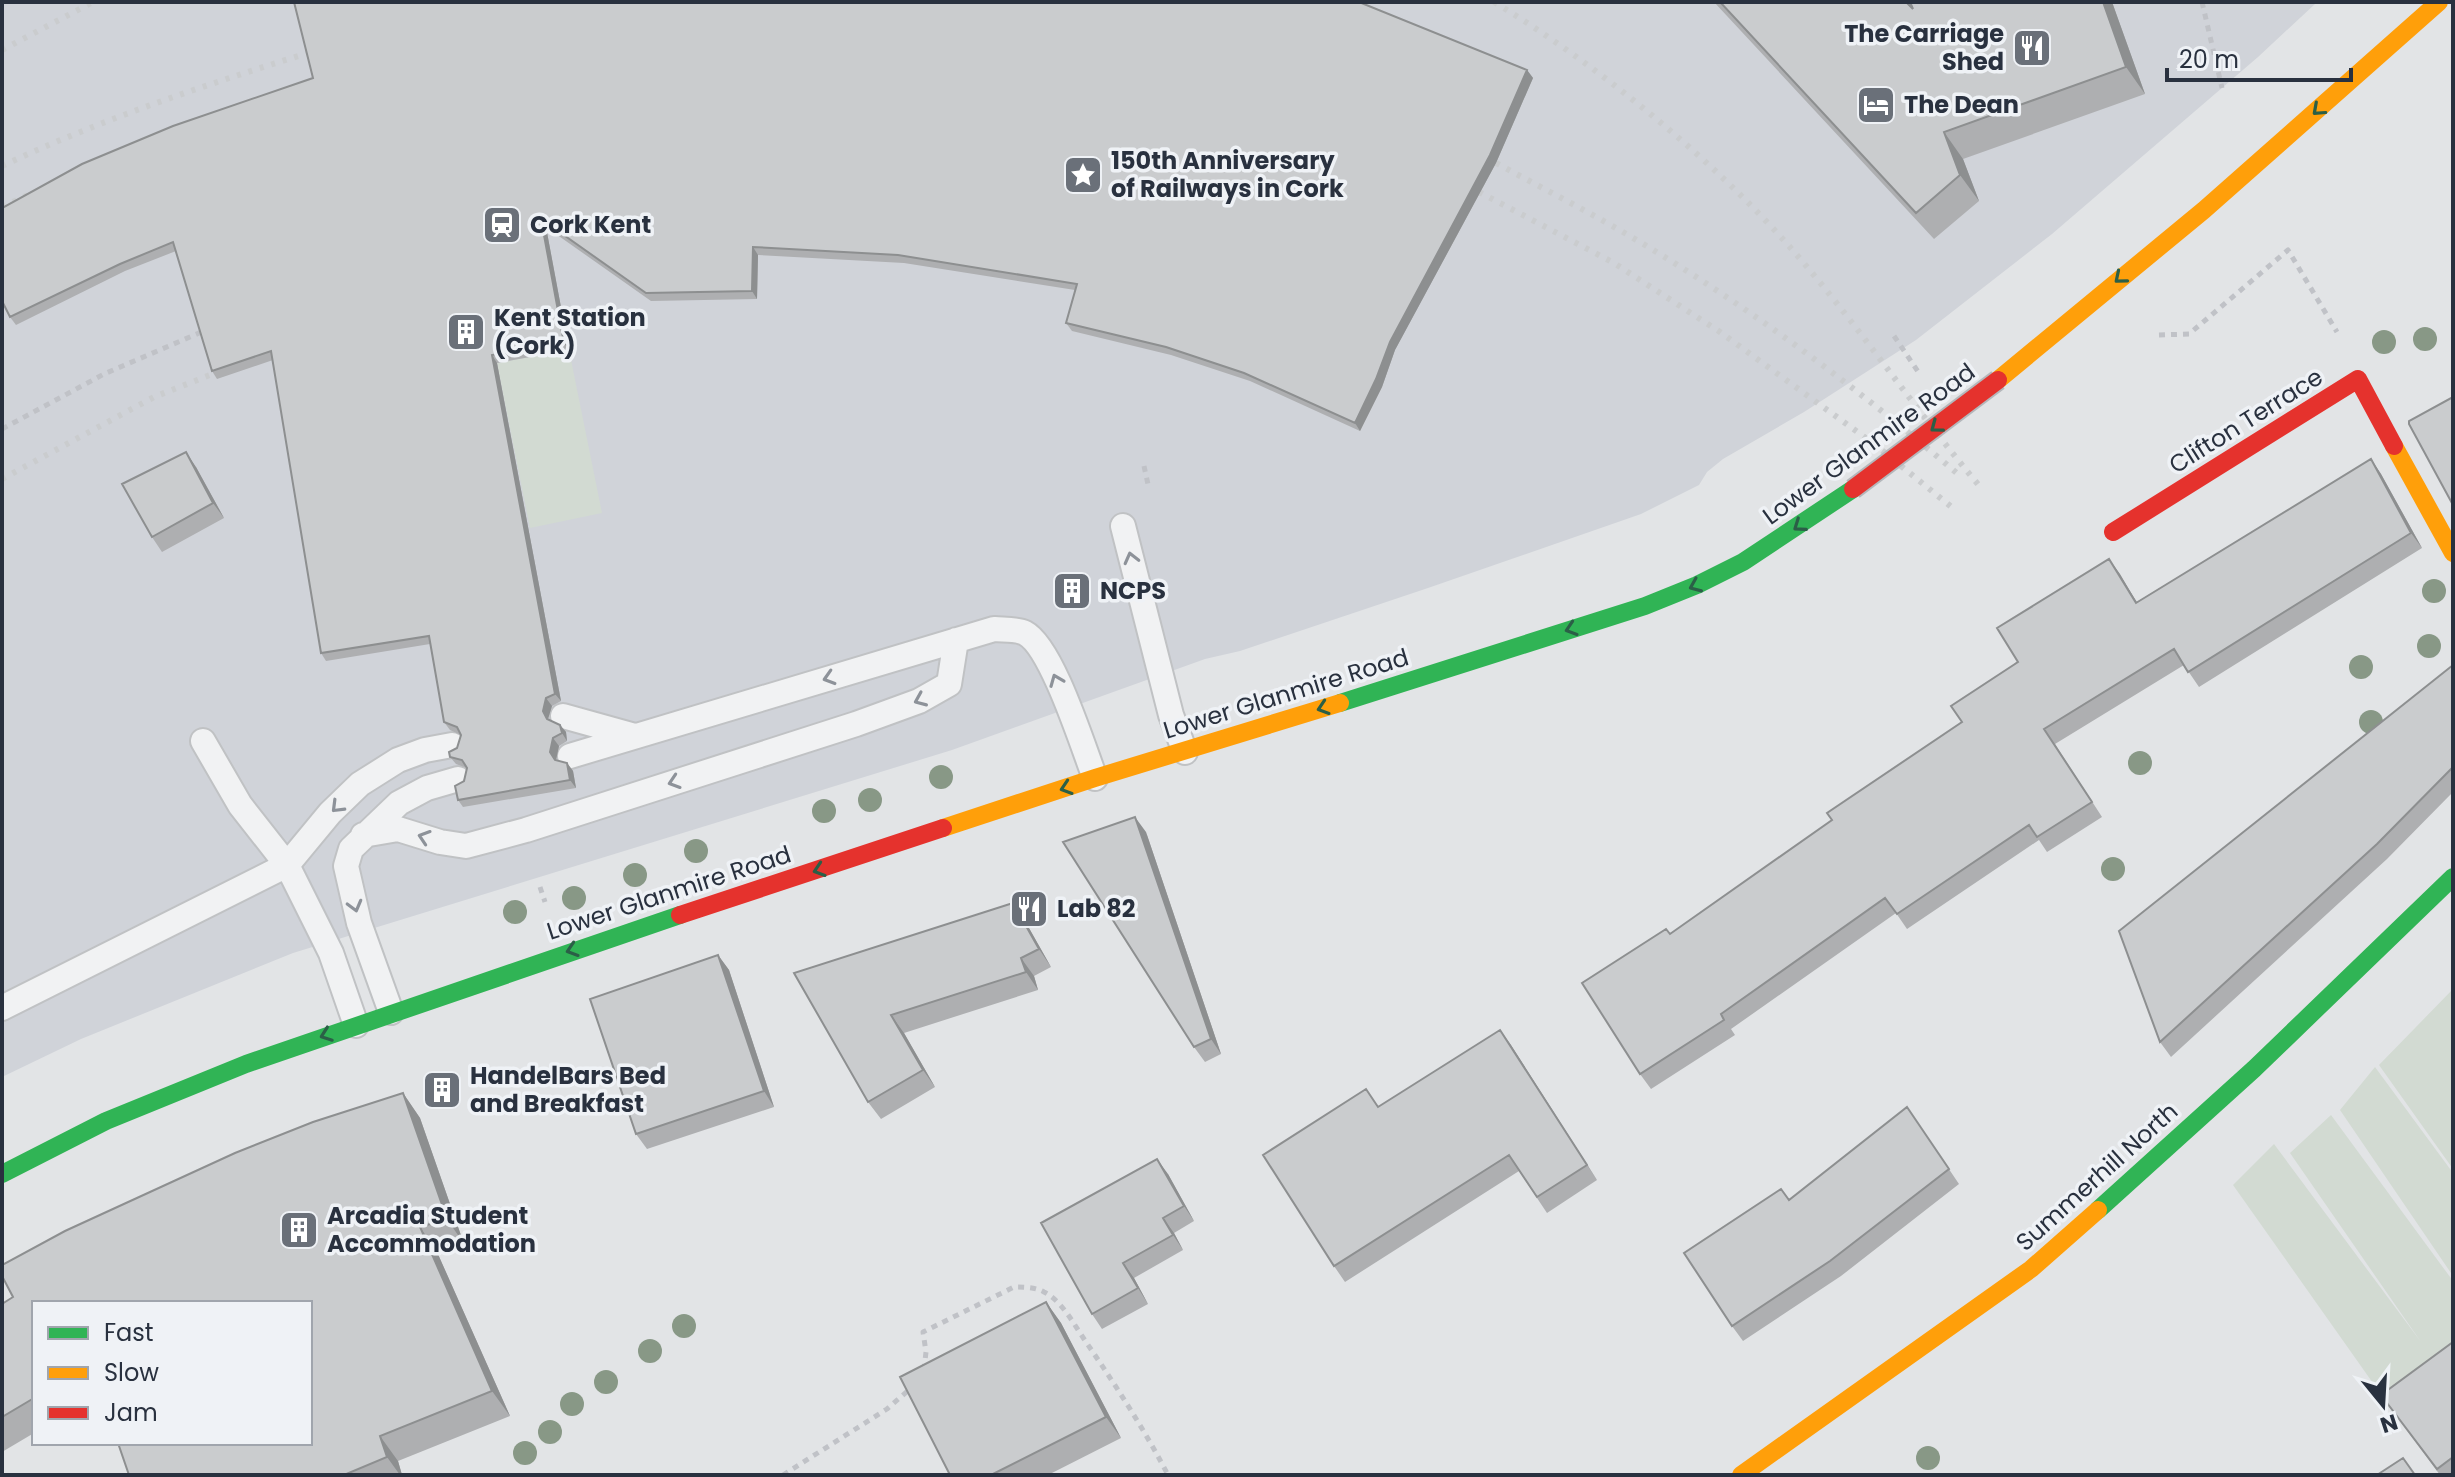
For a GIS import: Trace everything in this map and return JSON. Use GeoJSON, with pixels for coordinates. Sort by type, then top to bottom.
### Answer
{"type":"FeatureCollection","features":[{"type":"Feature","properties":{"kind":"main road","name":"Lower Glanmire Road"},"geometry":{"type":"LineString","coordinates":[[2,1174],[106,1121],[246,1064],[391,1012],[1095,778],[1645,606],[1704,582],[1743,561],[1853,489],[1998,380],[2204,210],[2439,2]]}},
{"type":"Feature","properties":{"kind":"main road","name":"Clifton Terrace"},"geometry":{"type":"LineString","coordinates":[[2113,532],[2358,379],[2453,553]]}},
{"type":"Feature","properties":{"kind":"main road","name":"Summerhill North"},"geometry":{"type":"LineString","coordinates":[[1741,1475],[2031,1269],[2265,1059],[2453,877]]}},
{"type":"Feature","properties":{"kind":"lane"},"geometry":{"type":"LineString","coordinates":[[1123,526],[1171,715],[1185,752]]}},
{"type":"Feature","properties":{"kind":"lane"},"geometry":{"type":"LineString","coordinates":[[570,756],[994,629],[1024,633],[1041,649],[1053,671],[1095,778]]}},
{"type":"Feature","properties":{"kind":"lane"},"geometry":{"type":"LineString","coordinates":[[363,835],[398,829],[440,842],[466,846],[526,830],[856,724],[919,701],[949,684],[956,640]]}},
{"type":"Feature","properties":{"kind":"lane"},"geometry":{"type":"LineString","coordinates":[[563,716],[635,736]]}},
{"type":"Feature","properties":{"kind":"lane"},"geometry":{"type":"LineString","coordinates":[[203,741],[240,805],[287,865],[331,953],[356,1025]]}},
{"type":"Feature","properties":{"kind":"lane"},"geometry":{"type":"LineString","coordinates":[[2,1008],[287,865],[330,813],[360,784],[398,760],[425,750],[452,745]]}},
{"type":"Feature","properties":{"kind":"lane"},"geometry":{"type":"LineString","coordinates":[[391,1012],[359,923],[346,866],[351,849],[399,803],[427,788],[458,779]]}},
{"type":"Feature","properties":{"kind":"path"},"geometry":{"type":"LineString","coordinates":[[2202,2],[2222,88]]}},
{"type":"Feature","properties":{"kind":"path"},"geometry":{"type":"LineString","coordinates":[[2159,335],[2189,334],[2288,250],[2337,332]]}},
{"type":"Feature","properties":{"kind":"path"},"geometry":{"type":"LineString","coordinates":[[2,429],[104,374],[214,327]]}},
{"type":"Feature","properties":{"kind":"path"},"geometry":{"type":"LineString","coordinates":[[1894,336],[1926,384]]}},
{"type":"Feature","properties":{"kind":"path"},"geometry":{"type":"LineString","coordinates":[[540,887],[546,907]]}},
{"type":"Feature","properties":{"kind":"path"},"geometry":{"type":"LineString","coordinates":[[783,1475],[887,1409],[909,1390],[924,1371],[926,1352],[923,1332],[1014,1287],[1030,1287],[1046,1293],[1062,1308],[1134,1414],[1168,1475]]}},
{"type":"Feature","properties":{"kind":"shaded area"},"geometry":{"type":"Polygon","coordinates":[[[2,2],[2315,4],[2052,234],[1916,340],[1804,412],[1723,459],[1707,472],[1699,485],[1641,514],[1240,651],[1205,659],[952,750],[293,953],[81,1039],[2,1077],[2,2]]]}},
{"type":"Feature","properties":{"kind":"shaded area"},"geometry":{"type":"Polygon","coordinates":[[[569,350],[602,513],[530,528],[497,363],[569,350]]]}},
{"type":"Feature","properties":{"kind":"shaded area"},"geometry":{"type":"Polygon","coordinates":[[[2453,989],[2453,1169],[2379,1065],[2453,989]]]}},
{"type":"Feature","properties":{"kind":"shaded area"},"geometry":{"type":"Polygon","coordinates":[[[2375,1067],[2453,1173],[2453,1276],[2340,1110],[2375,1067]]]}},
{"type":"Feature","properties":{"kind":"shaded area"},"geometry":{"type":"Polygon","coordinates":[[[2331,1115],[2453,1281],[2453,1365],[2392,1410],[2233,1185],[2274,1144],[2421,1342],[2290,1153],[2331,1115]]]}},
{"type":"Feature","properties":{"kind":"building","name":"Kent Station (Cork)"},"geometry":{"type":"Polygon","coordinates":[[[294,2],[1359,2],[1527,70],[1490,155],[1390,342],[1355,423],[1244,373],[1166,347],[1066,323],[1077,284],[898,255],[753,247],[752,291],[646,293],[541,219],[564,343],[492,355],[555,694],[546,698],[543,711],[547,719],[560,725],[562,733],[553,738],[550,752],[555,760],[567,763],[570,780],[458,800],[455,786],[464,781],[467,768],[462,760],[450,757],[449,752],[457,748],[461,735],[457,727],[444,722],[429,636],[321,653],[271,351],[212,371],[173,242],[10,317],[2,301],[2,208],[82,164],[173,126],[313,78],[294,2]]]}},
{"type":"Feature","properties":{"kind":"building"},"geometry":{"type":"Polygon","coordinates":[[[1720,2],[1906,2],[1913,9],[1910,2],[2103,2],[2126,67],[1944,132],[1960,175],[1916,213],[1720,2]]]}},
{"type":"Feature","properties":{"kind":"building"},"geometry":{"type":"Polygon","coordinates":[[[2453,397],[2453,505],[2409,421],[2453,397]]]}},
{"type":"Feature","properties":{"kind":"building"},"geometry":{"type":"Polygon","coordinates":[[[186,452],[213,503],[152,537],[122,484],[186,452]]]}},
{"type":"Feature","properties":{"kind":"building"},"geometry":{"type":"Polygon","coordinates":[[[2371,459],[2411,533],[2188,672],[2174,649],[2044,729],[2092,802],[2037,837],[2029,825],[1897,914],[1885,898],[1721,1014],[1724,1020],[1640,1074],[1582,983],[1666,929],[1670,934],[1832,820],[1827,813],[1962,722],[1951,706],[2018,662],[1997,628],[2109,559],[2136,603],[2371,459]]]}},
{"type":"Feature","properties":{"kind":"building"},"geometry":{"type":"Polygon","coordinates":[[[2453,665],[2453,767],[2377,844],[2160,1042],[2119,931],[2453,665]]]}},
{"type":"Feature","properties":{"kind":"building"},"geometry":{"type":"Polygon","coordinates":[[[1135,817],[1211,1039],[1194,1047],[1063,842],[1135,817]]]}},
{"type":"Feature","properties":{"kind":"building"},"geometry":{"type":"Polygon","coordinates":[[[1013,903],[1039,949],[1021,958],[1026,972],[891,1015],[923,1070],[868,1102],[794,973],[1013,903]]]}},
{"type":"Feature","properties":{"kind":"building"},"geometry":{"type":"Polygon","coordinates":[[[718,955],[764,1091],[636,1134],[590,999],[718,955]]]}},
{"type":"Feature","properties":{"kind":"building"},"geometry":{"type":"Polygon","coordinates":[[[1500,1030],[1587,1165],[1537,1197],[1509,1155],[1334,1266],[1263,1155],[1366,1089],[1378,1107],[1500,1030]]]}},
{"type":"Feature","properties":{"kind":"building"},"geometry":{"type":"Polygon","coordinates":[[[403,1093],[447,1219],[420,1227],[492,1391],[380,1436],[387,1457],[344,1475],[129,1475],[119,1445],[312,1445],[312,1301],[32,1301],[32,1399],[2,1417],[2,1304],[13,1297],[2,1276],[2,1265],[65,1231],[235,1153],[313,1122],[403,1093]]]}},
{"type":"Feature","properties":{"kind":"building"},"geometry":{"type":"Polygon","coordinates":[[[1907,1107],[1949,1169],[1830,1261],[1732,1326],[1684,1253],[1781,1189],[1789,1200],[1907,1107]]]}},
{"type":"Feature","properties":{"kind":"building"},"geometry":{"type":"Polygon","coordinates":[[[1157,1159],[1184,1206],[1163,1218],[1173,1235],[1123,1263],[1138,1288],[1092,1314],[1041,1223],[1157,1159]]]}},
{"type":"Feature","properties":{"kind":"building"},"geometry":{"type":"Polygon","coordinates":[[[1046,1302],[1106,1417],[991,1475],[950,1475],[900,1377],[1046,1302]]]}},
{"type":"Feature","properties":{"kind":"building"},"geometry":{"type":"Polygon","coordinates":[[[2453,1342],[2453,1457],[2437,1469],[2381,1395],[2453,1342]]]}},
{"type":"Feature","properties":{"kind":"building"},"geometry":{"type":"Polygon","coordinates":[[[2403,1458],[2415,1475],[2377,1475],[2403,1458]]]}},
{"type":"Feature","properties":{"kind":"railway"},"geometry":{"type":"LineString","coordinates":[[2,50],[93,2]]}},
{"type":"Feature","properties":{"kind":"railway"},"geometry":{"type":"LineString","coordinates":[[1494,2],[1572,54],[1650,114],[1758,212],[1814,275],[1982,489]]}},
{"type":"Feature","properties":{"kind":"railway"},"geometry":{"type":"LineString","coordinates":[[2,166],[154,104],[311,52]]}},
{"type":"Feature","properties":{"kind":"railway"},"geometry":{"type":"LineString","coordinates":[[1496,163],[1622,232],[1723,295],[1844,382],[1959,475]]}},
{"type":"Feature","properties":{"kind":"railway"},"geometry":{"type":"LineString","coordinates":[[1479,192],[1614,263],[1720,332],[1874,444],[1954,509]]}},
{"type":"Feature","properties":{"kind":"railway"},"geometry":{"type":"LineString","coordinates":[[2,207],[28,195]]}},
{"type":"Feature","properties":{"kind":"railway"},"geometry":{"type":"LineString","coordinates":[[2,479],[154,397],[210,375]]}},
{"type":"Feature","properties":{"kind":"traffic: fast"},"geometry":{"type":"LineString","coordinates":[[1340,703],[1645,606],[1697,585],[1743,562],[1853,489]]}},
{"type":"Feature","properties":{"kind":"traffic: fast"},"geometry":{"type":"LineString","coordinates":[[2098,1210],[2254,1069],[2453,877]]}},
{"type":"Feature","properties":{"kind":"traffic: fast"},"geometry":{"type":"LineString","coordinates":[[2,1174],[106,1121],[246,1064],[680,915]]}},
{"type":"Feature","properties":{"kind":"traffic: slow"},"geometry":{"type":"LineString","coordinates":[[1998,380],[2204,210],[2439,2]]}},
{"type":"Feature","properties":{"kind":"traffic: slow"},"geometry":{"type":"LineString","coordinates":[[2394,446],[2453,553]]}},
{"type":"Feature","properties":{"kind":"traffic: slow"},"geometry":{"type":"LineString","coordinates":[[943,828],[1340,703]]}},
{"type":"Feature","properties":{"kind":"traffic: slow"},"geometry":{"type":"LineString","coordinates":[[1741,1475],[2031,1269],[2098,1210]]}},
{"type":"Feature","properties":{"kind":"traffic: jam"},"geometry":{"type":"LineString","coordinates":[[2113,532],[2358,379],[2394,446]]}},
{"type":"Feature","properties":{"kind":"traffic: jam"},"geometry":{"type":"LineString","coordinates":[[1853,489],[1998,380]]}},
{"type":"Feature","properties":{"kind":"traffic: jam"},"geometry":{"type":"LineString","coordinates":[[680,915],[943,828]]}},
{"type":"Feature","properties":{"kind":"place","name":"The Carriage Shed"},"geometry":{"type":"Point","coordinates":[2032,48]}},
{"type":"Feature","properties":{"kind":"place","name":"The Dean"},"geometry":{"type":"Point","coordinates":[1876,105]}},
{"type":"Feature","properties":{"kind":"place","name":"150th Anniversary of Railways in Cork"},"geometry":{"type":"Point","coordinates":[1083,175]}},
{"type":"Feature","properties":{"kind":"place","name":"Cork Kent"},"geometry":{"type":"Point","coordinates":[502,225]}},
{"type":"Feature","properties":{"kind":"place","name":"Kent Station (Cork)"},"geometry":{"type":"Point","coordinates":[466,332]}},
{"type":"Feature","properties":{"kind":"place","name":"NCPS"},"geometry":{"type":"Point","coordinates":[1072,591]}},
{"type":"Feature","properties":{"kind":"place","name":"Lab 82"},"geometry":{"type":"Point","coordinates":[1029,909]}},
{"type":"Feature","properties":{"kind":"place","name":"HandelBars Bed and Breakfast"},"geometry":{"type":"Point","coordinates":[442,1090]}},
{"type":"Feature","properties":{"kind":"place","name":"Arcadia Student Accommodation"},"geometry":{"type":"Point","coordinates":[299,1230]}}]}
